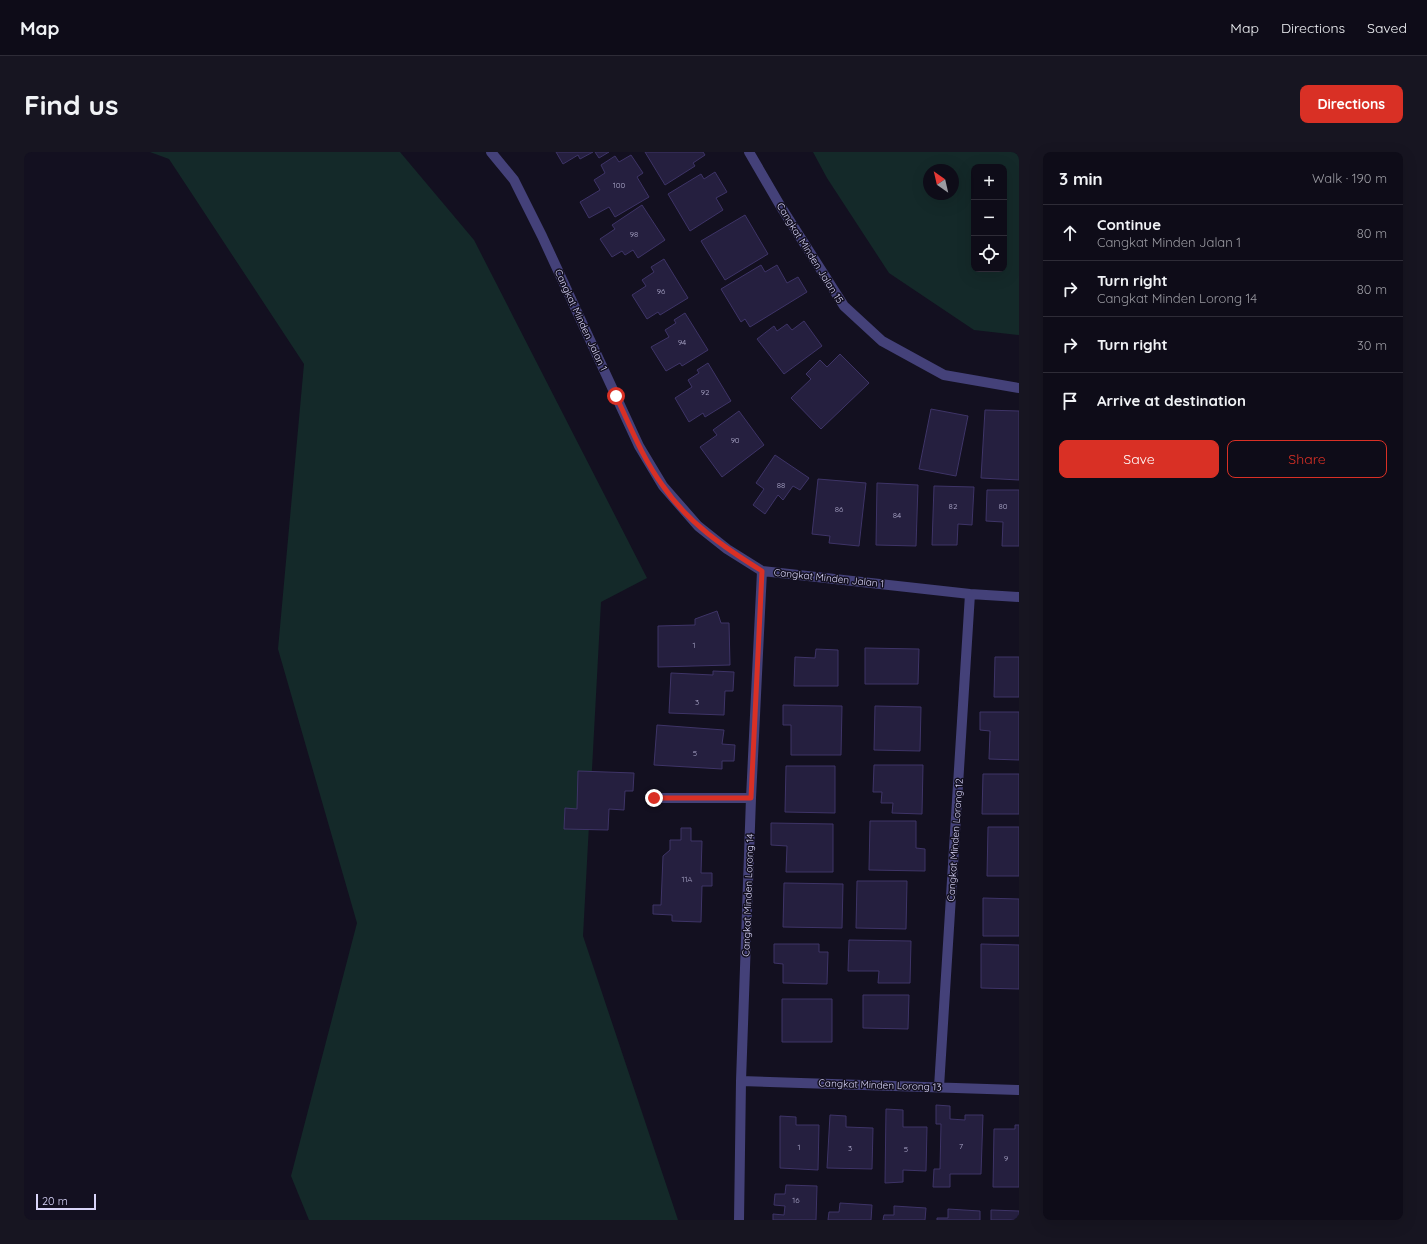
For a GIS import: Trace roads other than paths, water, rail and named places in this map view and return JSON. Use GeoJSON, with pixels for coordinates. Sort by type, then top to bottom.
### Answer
{"type":"FeatureCollection","features":[{"type":"Feature","properties":{"kind":"street","name":"Cangkat Minden Jalan 1"},"geometry":{"type":"LineString","coordinates":[[490,152],[514,180],[639,446],[663,486],[698,526],[727,549],[762,571],[970,594],[1019,597]]}},
{"type":"Feature","properties":{"kind":"street","name":"Cangkat Minden Jalan 15"},"geometry":{"type":"LineString","coordinates":[[749,152],[781,207],[844,306],[882,341],[944,375],[1019,388]]}},
{"type":"Feature","properties":{"kind":"street","name":"Cangkat Minden Lorong 14"},"geometry":{"type":"LineString","coordinates":[[739,1220],[741,1081],[751,798],[762,571]]}},
{"type":"Feature","properties":{"kind":"street","name":"Cangkat Minden Lorong 12"},"geometry":{"type":"LineString","coordinates":[[939,1087],[970,594]]}},
{"type":"Feature","properties":{"kind":"street"},"geometry":{"type":"LineString","coordinates":[[654,798],[751,798]]}},
{"type":"Feature","properties":{"kind":"street","name":"Cangkat Minden Lorong 13"},"geometry":{"type":"LineString","coordinates":[[741,1081],[1019,1090]]}}]}
